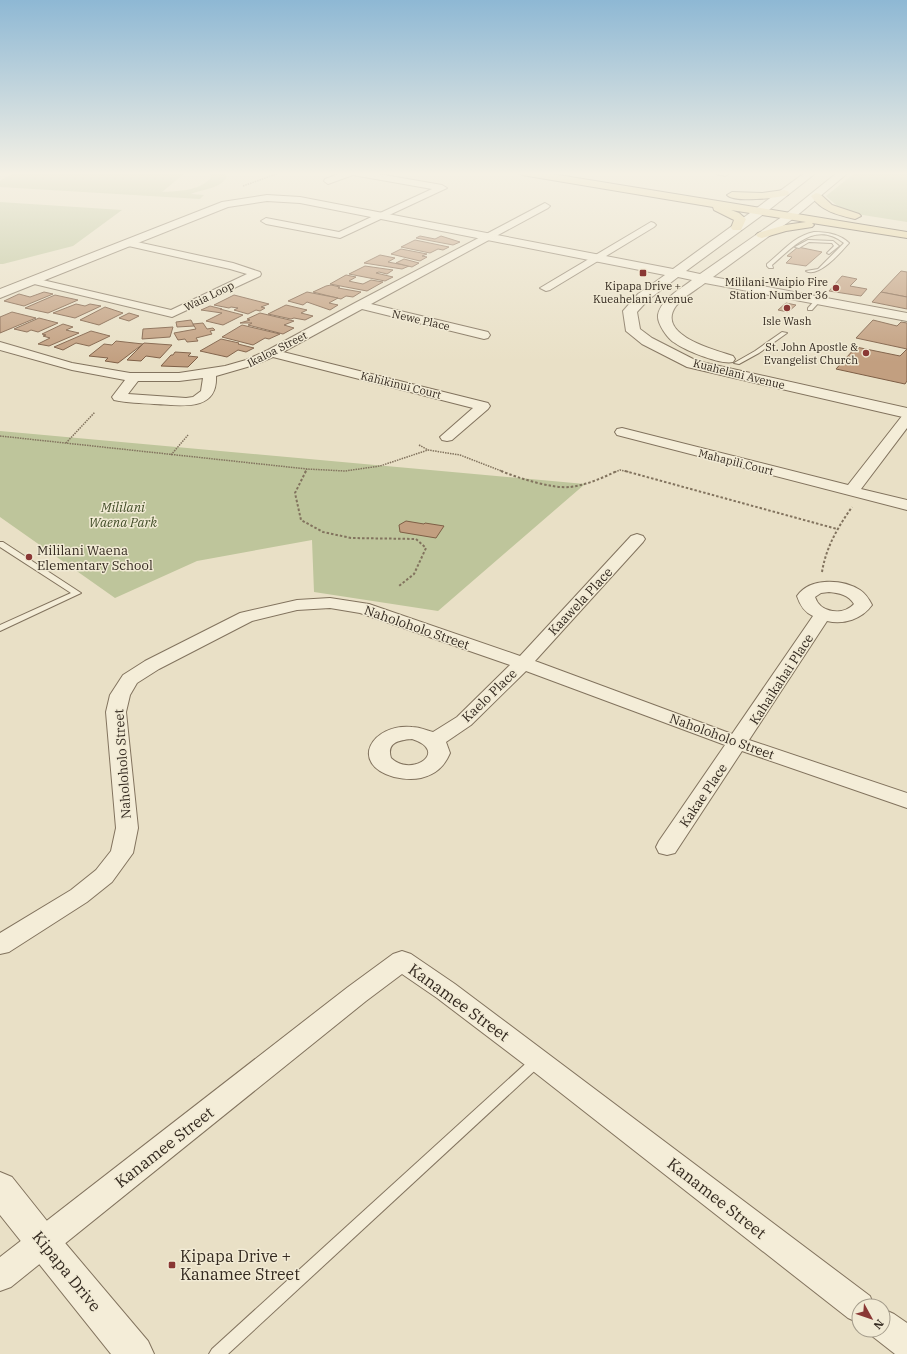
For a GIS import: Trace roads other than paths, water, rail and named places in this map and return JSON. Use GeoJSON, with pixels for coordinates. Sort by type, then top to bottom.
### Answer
{"type":"FeatureCollection","features":[{"type":"Feature","properties":{"kind":"street"},"geometry":{"type":"LineString","coordinates":[[0,294],[150,235]]}},
{"type":"Feature","properties":{"kind":"street"},"geometry":{"type":"LineString","coordinates":[[483,235],[703,278],[814,304],[907,317]]}},
{"type":"Feature","properties":{"kind":"street"},"geometry":{"type":"LineString","coordinates":[[546,288],[634,235]]}},
{"type":"Feature","properties":{"kind":"street","name":"Kuahelani Avenue"},"geometry":{"type":"LineString","coordinates":[[727,235],[643,297],[630,311],[633,331],[647,341],[692,364],[907,413]]}},
{"type":"Feature","properties":{"kind":"street","name":"Kuahelani Avenue"},"geometry":{"type":"LineString","coordinates":[[762,235],[703,278],[671,304],[666,315],[666,324],[679,340],[737,363],[891,395]]}},
{"type":"Feature","properties":{"kind":"street","name":"Ikaloa Street"},"geometry":{"type":"LineString","coordinates":[[0,346],[83,369],[135,376],[165,377],[209,374],[240,367],[272,354],[487,236]]}},
{"type":"Feature","properties":{"kind":"street","name":"Waia Loop"},"geometry":{"type":"LineString","coordinates":[[34,281],[172,314],[256,274],[233,266],[128,244]]}},
{"type":"Feature","properties":{"kind":"street","name":"Newe Place"},"geometry":{"type":"LineString","coordinates":[[359,305],[484,334]]}},
{"type":"Feature","properties":{"kind":"street","name":"Kahikinui Court"},"geometry":{"type":"LineString","coordinates":[[272,354],[483,406],[447,437]]}},
{"type":"Feature","properties":{"kind":"street"},"geometry":{"type":"LineString","coordinates":[[135,376],[119,397],[186,402],[202,398],[210,384],[209,374]]}},
{"type":"Feature","properties":{"kind":"street"},"geometry":{"type":"LineString","coordinates":[[853,498],[907,419]]}},
{"type":"Feature","properties":{"kind":"street","name":"Mahapili Court"},"geometry":{"type":"LineString","coordinates":[[622,432],[853,498],[907,505]]}},
{"type":"Feature","properties":{"kind":"street","name":"Kaawela Place"},"geometry":{"type":"LineString","coordinates":[[523,663],[637,539]]}},
{"type":"Feature","properties":{"kind":"street","name":"Naholoholo Street"},"geometry":{"type":"LineString","coordinates":[[0,945],[79,896],[104,876],[122,853],[127,828],[116,712],[120,695],[130,679],[152,665],[246,617],[297,605],[330,603],[363,608],[523,663],[738,743],[907,801]]}},
{"type":"Feature","properties":{"kind":"street","name":"Kahaikahai Place"},"geometry":{"type":"LineString","coordinates":[[738,743],[823,614]]}},
{"type":"Feature","properties":{"kind":"street","name":"Kaelo Place"},"geometry":{"type":"LineString","coordinates":[[435,740],[464,721],[523,663]]}},
{"type":"Feature","properties":{"kind":"street","name":"Kakae Place"},"geometry":{"type":"LineString","coordinates":[[667,848],[738,743]]}},
{"type":"Feature","properties":{"kind":"street","name":"Kanamee Street"},"geometry":{"type":"LineString","coordinates":[[42,1243],[357,994],[402,961],[446,991],[538,1060],[851,1300]]}},
{"type":"Feature","properties":{"kind":"street","name":"Kipapa Drive"},"geometry":{"type":"LineString","coordinates":[[0,1188],[42,1243],[135,1354]]}},
{"type":"Feature","properties":{"kind":"street"},"geometry":{"type":"LineString","coordinates":[[0,1276],[42,1243]]}},
{"type":"Feature","properties":{"kind":"street"},"geometry":{"type":"LineString","coordinates":[[891,1331],[907,1343]]}},
{"type":"Feature","properties":{"kind":"lane"},"geometry":{"type":"LineString","coordinates":[[807,235],[769,264],[771,267],[801,244],[806,242],[834,242],[837,246],[809,272],[818,270],[847,243],[831,235]]}},
{"type":"Feature","properties":{"kind":"lane"},"geometry":{"type":"LineString","coordinates":[[737,363],[757,352],[784,333]]}},
{"type":"Feature","properties":{"kind":"lane"},"geometry":{"type":"LineString","coordinates":[[0,544],[77,593],[0,628]]}},
{"type":"Feature","properties":{"kind":"lane"},"geometry":{"type":"LineString","coordinates":[[217,1354],[538,1060]]}},
{"type":"Feature","properties":{"kind":"place","name":"Kipapa Drive + Kueahelani Avenue"},"geometry":{"type":"Point","coordinates":[643,273]}},
{"type":"Feature","properties":{"kind":"place","name":"Mililani-Waipio Fire Station Number 36"},"geometry":{"type":"Point","coordinates":[836,288]}},
{"type":"Feature","properties":{"kind":"place","name":"Isle Wash"},"geometry":{"type":"Point","coordinates":[787,308]}},
{"type":"Feature","properties":{"kind":"place","name":"St. John Apostle & Evangelist Church"},"geometry":{"type":"Point","coordinates":[866,353]}},
{"type":"Feature","properties":{"kind":"place","name":"Mililani Waena Elementary School"},"geometry":{"type":"Point","coordinates":[29,557]}},
{"type":"Feature","properties":{"kind":"place","name":"Kipapa Drive + Kanamee Street"},"geometry":{"type":"Point","coordinates":[172,1265]}},
{"type":"Feature","properties":{"kind":"park label","name":"Mililani Waena Park"},"geometry":{"type":"Point","coordinates":[123,514]}}]}
